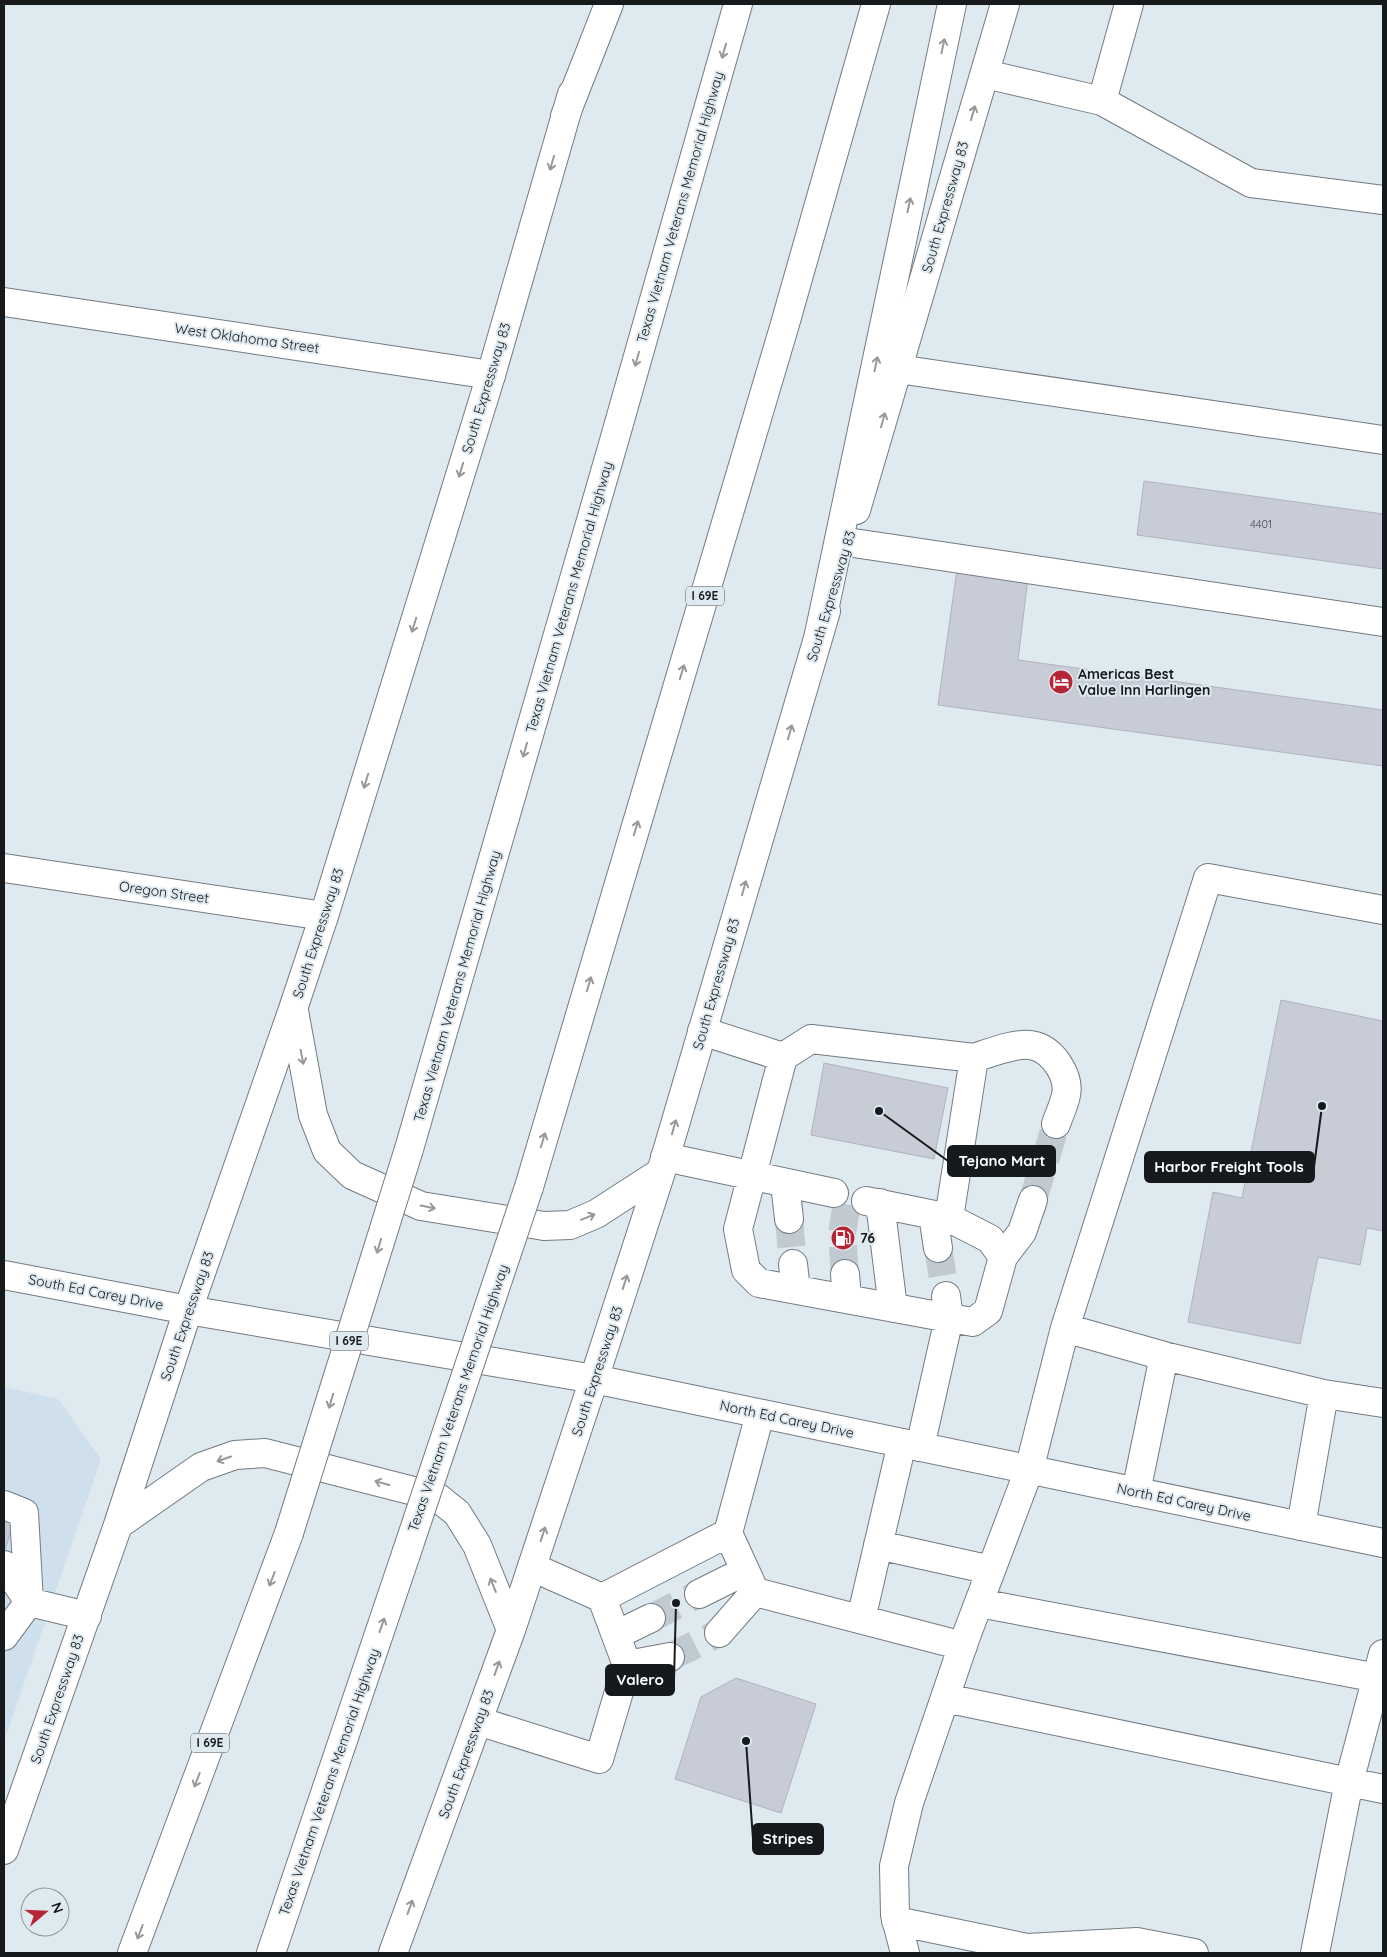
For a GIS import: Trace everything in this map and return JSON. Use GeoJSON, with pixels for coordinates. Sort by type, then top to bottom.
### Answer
{"type":"FeatureCollection","features":[{"type":"Feature","properties":{"kind":"main road","name":"South Expressway 83"},"geometry":{"type":"LineString","coordinates":[[6,1837],[87,1616],[188,1310],[324,916],[491,375],[598,4]]}},
{"type":"Feature","properties":{"kind":"main road"},"geometry":{"type":"LineString","coordinates":[[565,116],[610,4]]}},
{"type":"Feature","properties":{"kind":"main road","name":"Texas Vietnam Veterans Memorial Highway"},"geometry":{"type":"LineString","coordinates":[[132,1953],[289,1533],[410,1149],[738,4]]}},
{"type":"Feature","properties":{"kind":"main road","name":"Texas Vietnam Veterans Memorial Highway"},"geometry":{"type":"LineString","coordinates":[[271,1953],[529,1187],[785,324],[876,4]]}},
{"type":"Feature","properties":{"kind":"main road"},"geometry":{"type":"LineString","coordinates":[[819,634],[952,4]]}},
{"type":"Feature","properties":{"kind":"main road","name":"South Expressway 83"},"geometry":{"type":"LineString","coordinates":[[393,1953],[511,1630],[663,1164],[1005,4]]}},
{"type":"Feature","properties":{"kind":"main road"},"geometry":{"type":"LineString","coordinates":[[1102,101],[1129,4]]}},
{"type":"Feature","properties":{"kind":"main road"},"geometry":{"type":"LineString","coordinates":[[985,74],[1102,101],[1251,183],[1383,200]]}},
{"type":"Feature","properties":{"kind":"main road","name":"West Oklahoma Street"},"geometry":{"type":"LineString","coordinates":[[4,302],[491,375]]}},
{"type":"Feature","properties":{"kind":"main road"},"geometry":{"type":"LineString","coordinates":[[898,369],[1383,440]]}},
{"type":"Feature","properties":{"kind":"main road"},"geometry":{"type":"LineString","coordinates":[[847,542],[1383,622]]}},
{"type":"Feature","properties":{"kind":"main road","name":"Oregon Street"},"geometry":{"type":"LineString","coordinates":[[4,868],[324,916]]}},
{"type":"Feature","properties":{"kind":"main road"},"geometry":{"type":"LineString","coordinates":[[905,1953],[896,1921],[894,1866],[909,1803],[963,1646],[1029,1470],[1065,1328],[1208,878],[1383,910]]}},
{"type":"Feature","properties":{"kind":"main road"},"geometry":{"type":"LineString","coordinates":[[293,1009],[313,1116],[327,1151],[352,1175],[421,1206],[544,1226],[570,1224],[596,1214],[663,1164],[752,1176],[834,1194]]}},
{"type":"Feature","properties":{"kind":"main road"},"geometry":{"type":"LineString","coordinates":[[702,1031],[783,1057]]}},
{"type":"Feature","properties":{"kind":"main road"},"geometry":{"type":"LineString","coordinates":[[1033,1200],[1022,1232],[1003,1258],[988,1311],[973,1322],[947,1307],[893,1308],[846,1287],[795,1277],[759,1283],[746,1270],[738,1229],[783,1057],[810,1040],[974,1058],[1013,1046],[1034,1046],[1053,1057],[1064,1074],[1067,1093],[1056,1124]]}},
{"type":"Feature","properties":{"kind":"main road"},"geometry":{"type":"LineString","coordinates":[[938,1248],[941,1217],[974,1058]]}},
{"type":"Feature","properties":{"kind":"main road"},"geometry":{"type":"LineString","coordinates":[[785,1183],[789,1219]]}},
{"type":"Feature","properties":{"kind":"main road"},"geometry":{"type":"LineString","coordinates":[[893,1308],[873,1202],[941,1217],[990,1239],[1003,1258]]}},
{"type":"Feature","properties":{"kind":"main road","name":"South Ed Carey Drive"},"geometry":{"type":"LineString","coordinates":[[4,1274],[188,1310]]}},
{"type":"Feature","properties":{"kind":"main road"},"geometry":{"type":"LineString","coordinates":[[861,1619],[878,1545],[911,1445],[947,1307]]}},
{"type":"Feature","properties":{"kind":"main road","name":"North Ed Carey Drive"},"geometry":{"type":"LineString","coordinates":[[188,1310],[594,1379],[1383,1543]]}},
{"type":"Feature","properties":{"kind":"main road"},"geometry":{"type":"LineString","coordinates":[[1065,1328],[1164,1356],[1324,1394],[1383,1403]]}},
{"type":"Feature","properties":{"kind":"main road"},"geometry":{"type":"LineString","coordinates":[[1136,1492],[1164,1356]]}},
{"type":"Feature","properties":{"kind":"main road"},"geometry":{"type":"LineString","coordinates":[[1301,1526],[1324,1394]]}},
{"type":"Feature","properties":{"kind":"main road"},"geometry":{"type":"LineString","coordinates":[[750,1581],[728,1534],[760,1414]]}},
{"type":"Feature","properties":{"kind":"main road"},"geometry":{"type":"LineString","coordinates":[[118,1525],[201,1467],[235,1455],[264,1453],[437,1497],[456,1514],[477,1545],[511,1630]]}},
{"type":"Feature","properties":{"kind":"main road"},"geometry":{"type":"LineString","coordinates":[[4,1504],[24,1513],[16,1598],[4,1636]]}},
{"type":"Feature","properties":{"kind":"main road"},"geometry":{"type":"LineString","coordinates":[[602,1598],[728,1534]]}},
{"type":"Feature","properties":{"kind":"main road"},"geometry":{"type":"LineString","coordinates":[[878,1545],[991,1570]]}},
{"type":"Feature","properties":{"kind":"main road"},"geometry":{"type":"LineString","coordinates":[[4,1565],[16,1598]]}},
{"type":"Feature","properties":{"kind":"main road"},"geometry":{"type":"LineString","coordinates":[[478,1721],[599,1759],[627,1665],[602,1598],[532,1567]]}},
{"type":"Feature","properties":{"kind":"main road"},"geometry":{"type":"LineString","coordinates":[[719,1633],[750,1581]]}},
{"type":"Feature","properties":{"kind":"main road"},"geometry":{"type":"LineString","coordinates":[[699,1594],[750,1581],[861,1619],[963,1646]]}},
{"type":"Feature","properties":{"kind":"main road"},"geometry":{"type":"LineString","coordinates":[[4,1616],[16,1598]]}},
{"type":"Feature","properties":{"kind":"main road"},"geometry":{"type":"LineString","coordinates":[[16,1598],[87,1616]]}},
{"type":"Feature","properties":{"kind":"main road"},"geometry":{"type":"LineString","coordinates":[[979,1602],[1382,1670],[1350,1782],[1315,1953]]}},
{"type":"Feature","properties":{"kind":"main road"},"geometry":{"type":"LineString","coordinates":[[616,1635],[651,1618]]}},
{"type":"Feature","properties":{"kind":"main road"},"geometry":{"type":"LineString","coordinates":[[627,1665],[670,1657]]}},
{"type":"Feature","properties":{"kind":"main road"},"geometry":{"type":"LineString","coordinates":[[945,1698],[1383,1789]]}},
{"type":"Feature","properties":{"kind":"main road"},"geometry":{"type":"LineString","coordinates":[[896,1921],[1027,1948],[1137,1942],[1194,1953]]}},
{"type":"Feature","properties":{"kind":"shaded area"},"geometry":{"type":"Polygon","coordinates":[[[4,1387],[58,1399],[101,1459],[4,1742],[4,1387]]]}},
{"type":"Feature","properties":{"kind":"building"},"geometry":{"type":"Polygon","coordinates":[[[1144,481],[1383,514],[1383,569],[1137,535],[1144,481]]]}},
{"type":"Feature","properties":{"kind":"building","name":"Americas Best Value Inn Harlingen"},"geometry":{"type":"Polygon","coordinates":[[[957,569],[1028,578],[1018,660],[1383,710],[1383,766],[938,705],[957,569]]]}},
{"type":"Feature","properties":{"kind":"building"},"geometry":{"type":"Polygon","coordinates":[[[1281,1000],[1383,1021],[1383,1231],[1367,1228],[1360,1265],[1318,1257],[1300,1344],[1188,1322],[1213,1192],[1242,1198],[1281,1000]]]}},
{"type":"Feature","properties":{"kind":"building"},"geometry":{"type":"Polygon","coordinates":[[[824,1063],[948,1088],[934,1159],[811,1135],[824,1063]]]}},
{"type":"Feature","properties":{"kind":"building"},"geometry":{"type":"Polygon","coordinates":[[[4,1513],[15,1517],[4,1553],[4,1513]]]}},
{"type":"Feature","properties":{"kind":"building"},"geometry":{"type":"Polygon","coordinates":[[[736,1678],[816,1704],[781,1813],[675,1779],[701,1697],[736,1678]]]}},
{"type":"Feature","properties":{"kind":"tunnel"},"geometry":{"type":"LineString","coordinates":[[1033,1200],[1056,1124]]}},
{"type":"Feature","properties":{"kind":"tunnel"},"geometry":{"type":"LineString","coordinates":[[845,1274],[842,1233],[848,1197]]}},
{"type":"Feature","properties":{"kind":"tunnel"},"geometry":{"type":"LineString","coordinates":[[789,1219],[793,1264]]}},
{"type":"Feature","properties":{"kind":"tunnel"},"geometry":{"type":"LineString","coordinates":[[938,1248],[946,1296]]}},
{"type":"Feature","properties":{"kind":"tunnel"},"geometry":{"type":"LineString","coordinates":[[651,1618],[699,1594]]}},
{"type":"Feature","properties":{"kind":"tunnel"},"geometry":{"type":"LineString","coordinates":[[670,1657],[719,1633]]}},
{"type":"Feature","properties":{"kind":"place","name":"Americas Best Value Inn Harlingen"},"geometry":{"type":"Point","coordinates":[1061,682]}},
{"type":"Feature","properties":{"kind":"place","name":"Harbor Freight Tools"},"geometry":{"type":"Point","coordinates":[1322,1106]}},
{"type":"Feature","properties":{"kind":"place","name":"Tejano Mart"},"geometry":{"type":"Point","coordinates":[879,1111]}},
{"type":"Feature","properties":{"kind":"place","name":"76"},"geometry":{"type":"Point","coordinates":[843,1238]}},
{"type":"Feature","properties":{"kind":"place","name":"Valero"},"geometry":{"type":"Point","coordinates":[676,1603]}},
{"type":"Feature","properties":{"kind":"place","name":"Stripes"},"geometry":{"type":"Point","coordinates":[746,1741]}}]}
